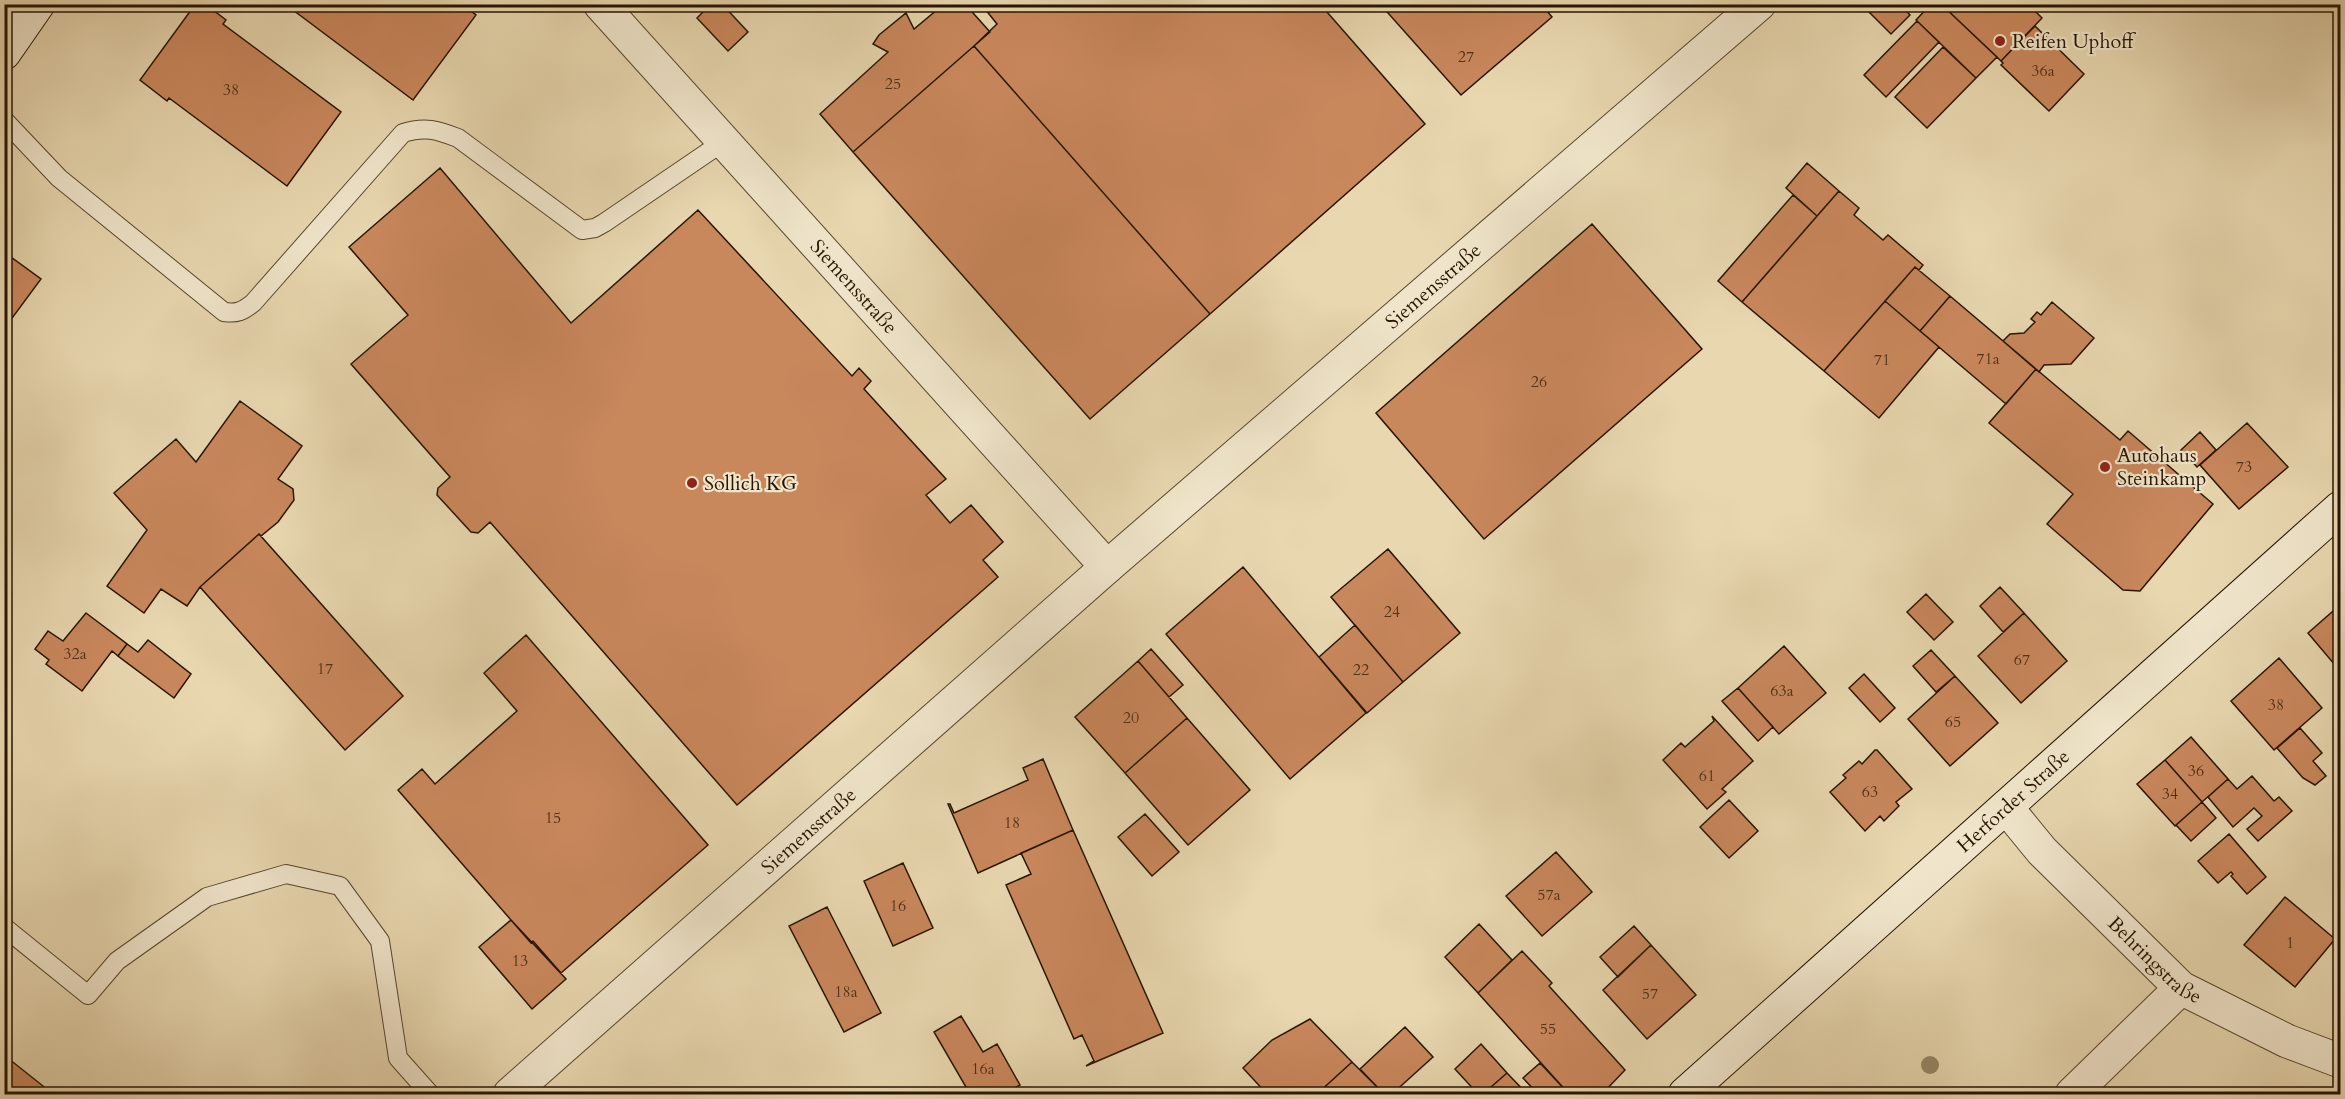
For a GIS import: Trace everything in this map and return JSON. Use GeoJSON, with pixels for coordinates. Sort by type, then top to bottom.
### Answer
{"type":"FeatureCollection","features":[{"type":"Feature","properties":{"kind":"street"},"geometry":{"type":"LineString","coordinates":[[10,46],[28,4]]}},
{"type":"Feature","properties":{"kind":"street"},"geometry":{"type":"LineString","coordinates":[[10,46],[38,4]]}},
{"type":"Feature","properties":{"kind":"street","name":"Siemensstraße"},"geometry":{"type":"LineString","coordinates":[[600,4],[1107,567]]}},
{"type":"Feature","properties":{"kind":"street","name":"Siemensstraße"},"geometry":{"type":"LineString","coordinates":[[510,1095],[1107,567],[1759,4]]}},
{"type":"Feature","properties":{"kind":"street","name":"Herforder Straße"},"geometry":{"type":"LineString","coordinates":[[1685,1095],[2340,508]]}},
{"type":"Feature","properties":{"kind":"street","name":"Behringstraße"},"geometry":{"type":"LineString","coordinates":[[2006,807],[2042,851],[2181,988],[2287,1041],[2340,1061]]}},
{"type":"Feature","properties":{"kind":"street"},"geometry":{"type":"LineString","coordinates":[[2073,1095],[2181,988]]}},
{"type":"Feature","properties":{"kind":"lane"},"geometry":{"type":"LineString","coordinates":[[4,120],[58,178],[224,312],[233,314],[244,311],[253,303],[403,133],[418,128],[438,131],[458,138],[582,230],[595,228],[604,223],[723,142]]}},
{"type":"Feature","properties":{"kind":"lane"},"geometry":{"type":"LineString","coordinates":[[4,927],[88,995],[117,962],[207,897],[286,874],[340,886],[380,941],[398,1058],[430,1095]]}},
{"type":"Feature","properties":{"kind":"building"},"geometry":{"type":"Polygon","coordinates":[[[192,4],[205,4],[226,20],[223,24],[341,112],[287,186],[169,98],[167,101],[140,80],[194,6],[192,4]]]}},
{"type":"Feature","properties":{"kind":"building"},"geometry":{"type":"Polygon","coordinates":[[[285,4],[462,4],[476,15],[413,100],[285,4]]]}},
{"type":"Feature","properties":{"kind":"building"},"geometry":{"type":"Polygon","coordinates":[[[711,4],[722,4],[748,32],[728,51],[697,18],[711,4]]]}},
{"type":"Feature","properties":{"kind":"building"},"geometry":{"type":"Polygon","coordinates":[[[944,4],[965,4],[990,32],[853,152],[820,114],[888,52],[873,44],[879,35],[906,13],[914,29],[944,4]]]}},
{"type":"Feature","properties":{"kind":"building"},"geometry":{"type":"Polygon","coordinates":[[[981,4],[1320,4],[1425,124],[1210,314],[974,46],[997,24],[981,4]]]}},
{"type":"Feature","properties":{"kind":"building"},"geometry":{"type":"Polygon","coordinates":[[[1380,4],[1541,4],[1552,17],[1461,95],[1380,4]]]}},
{"type":"Feature","properties":{"kind":"building"},"geometry":{"type":"Polygon","coordinates":[[[1865,4],[1900,4],[1910,15],[1891,34],[1863,6],[1865,4]]]}},
{"type":"Feature","properties":{"kind":"building"},"geometry":{"type":"Polygon","coordinates":[[[1931,4],[1941,4],[1997,57],[1976,78],[1916,20],[1931,4]]]}},
{"type":"Feature","properties":{"kind":"building","name":"Reifen Uphoff"},"geometry":{"type":"Polygon","coordinates":[[[1941,4],[2028,4],[2042,18],[2001,61],[1941,4]]]}},
{"type":"Feature","properties":{"kind":"building"},"geometry":{"type":"Polygon","coordinates":[[[1917,21],[1939,42],[1886,97],[1864,75],[1917,21]]]}},
{"type":"Feature","properties":{"kind":"building"},"geometry":{"type":"Polygon","coordinates":[[[2035,26],[2084,74],[2049,111],[2001,65],[2003,63],[2001,61],[2035,26]]]}},
{"type":"Feature","properties":{"kind":"building"},"geometry":{"type":"Polygon","coordinates":[[[974,46],[1210,314],[1090,419],[853,152],[974,46]]]}},
{"type":"Feature","properties":{"kind":"building"},"geometry":{"type":"Polygon","coordinates":[[[1943,47],[1976,78],[1927,128],[1895,97],[1943,47]]]}},
{"type":"Feature","properties":{"kind":"building"},"geometry":{"type":"Polygon","coordinates":[[[1807,163],[1839,191],[1817,216],[1786,188],[1807,163]]]}},
{"type":"Feature","properties":{"kind":"building","name":"Sollich KG"},"geometry":{"type":"Polygon","coordinates":[[[440,168],[571,323],[698,210],[852,376],[859,368],[871,381],[864,389],[946,479],[926,495],[950,523],[971,505],[1003,542],[983,560],[998,577],[737,805],[490,522],[478,533],[471,532],[437,495],[438,488],[450,477],[351,364],[408,315],[349,247],[440,168]]]}},
{"type":"Feature","properties":{"kind":"building"},"geometry":{"type":"Polygon","coordinates":[[[1839,191],[1859,208],[1854,215],[1883,240],[1888,235],[1923,265],[1919,270],[1915,267],[1824,371],[1742,302],[1839,191]]]}},
{"type":"Feature","properties":{"kind":"building"},"geometry":{"type":"Polygon","coordinates":[[[1793,195],[1817,216],[1742,302],[1718,281],[1793,195]]]}},
{"type":"Feature","properties":{"kind":"building"},"geometry":{"type":"Polygon","coordinates":[[[1592,224],[1702,349],[1484,539],[1376,413],[1592,224]]]}},
{"type":"Feature","properties":{"kind":"building"},"geometry":{"type":"Polygon","coordinates":[[[4,252],[41,279],[4,329],[4,252]]]}},
{"type":"Feature","properties":{"kind":"building"},"geometry":{"type":"Polygon","coordinates":[[[1915,267],[1950,296],[1920,331],[1885,301],[1915,267]]]}},
{"type":"Feature","properties":{"kind":"building"},"geometry":{"type":"Polygon","coordinates":[[[1950,296],[2036,369],[2006,404],[1920,331],[1950,296]]]}},
{"type":"Feature","properties":{"kind":"building"},"geometry":{"type":"Polygon","coordinates":[[[1885,301],[1939,347],[1879,418],[1824,371],[1885,301]]]}},
{"type":"Feature","properties":{"kind":"building"},"geometry":{"type":"Polygon","coordinates":[[[2052,302],[2094,338],[2071,364],[2044,365],[2039,372],[2003,341],[2010,334],[2024,333],[2035,322],[2031,319],[2037,312],[2041,315],[2052,302]]]}},
{"type":"Feature","properties":{"kind":"building","name":"Autohaus Steinkamp"},"geometry":{"type":"Polygon","coordinates":[[[2036,369],[2120,440],[2128,431],[2213,504],[2140,591],[2123,590],[2047,524],[2073,494],[1989,423],[2036,369]]]}},
{"type":"Feature","properties":{"kind":"building"},"geometry":{"type":"Polygon","coordinates":[[[240,401],[302,446],[278,479],[293,489],[294,500],[278,522],[261,536],[259,534],[200,587],[187,606],[161,589],[144,613],[107,586],[147,530],[114,493],[176,439],[196,462],[240,401]]]}},
{"type":"Feature","properties":{"kind":"building"},"geometry":{"type":"Polygon","coordinates":[[[2247,423],[2288,467],[2239,509],[2200,465],[2247,423]]]}},
{"type":"Feature","properties":{"kind":"building"},"geometry":{"type":"Polygon","coordinates":[[[2200,432],[2216,450],[2197,467],[2181,450],[2200,432]]]}},
{"type":"Feature","properties":{"kind":"building"},"geometry":{"type":"Polygon","coordinates":[[[259,534],[403,696],[345,750],[200,587],[259,534]]]}},
{"type":"Feature","properties":{"kind":"building"},"geometry":{"type":"Polygon","coordinates":[[[1388,549],[1460,633],[1403,682],[1331,597],[1388,549]]]}},
{"type":"Feature","properties":{"kind":"building"},"geometry":{"type":"Polygon","coordinates":[[[1243,567],[1366,713],[1290,779],[1166,634],[1243,567]]]}},
{"type":"Feature","properties":{"kind":"building"},"geometry":{"type":"Polygon","coordinates":[[[2000,587],[2024,613],[2003,632],[1980,606],[2000,587]]]}},
{"type":"Feature","properties":{"kind":"building"},"geometry":{"type":"Polygon","coordinates":[[[1926,594],[1953,622],[1934,640],[1907,612],[1926,594]]]}},
{"type":"Feature","properties":{"kind":"building"},"geometry":{"type":"Polygon","coordinates":[[[2340,605],[2340,671],[2308,633],[2340,605]]]}},
{"type":"Feature","properties":{"kind":"building"},"geometry":{"type":"Polygon","coordinates":[[[86,613],[127,644],[118,656],[112,651],[82,691],[46,664],[49,660],[35,649],[48,631],[63,641],[86,613]]]}},
{"type":"Feature","properties":{"kind":"building"},"geometry":{"type":"Polygon","coordinates":[[[2024,613],[2067,661],[2021,703],[1978,656],[2024,613]]]}},
{"type":"Feature","properties":{"kind":"building"},"geometry":{"type":"Polygon","coordinates":[[[1355,625],[1403,682],[1367,713],[1319,657],[1355,625]]]}},
{"type":"Feature","properties":{"kind":"building"},"geometry":{"type":"Polygon","coordinates":[[[526,635],[708,845],[561,973],[533,941],[531,943],[398,790],[422,769],[435,784],[517,711],[484,673],[526,635]]]}},
{"type":"Feature","properties":{"kind":"building"},"geometry":{"type":"Polygon","coordinates":[[[148,640],[191,674],[174,698],[118,656],[127,644],[138,652],[148,640]]]}},
{"type":"Feature","properties":{"kind":"building"},"geometry":{"type":"Polygon","coordinates":[[[1784,646],[1826,693],[1779,734],[1738,688],[1784,646]]]}},
{"type":"Feature","properties":{"kind":"building"},"geometry":{"type":"Polygon","coordinates":[[[1151,649],[1183,685],[1169,697],[1138,661],[1151,649]]]}},
{"type":"Feature","properties":{"kind":"building"},"geometry":{"type":"Polygon","coordinates":[[[1931,650],[1955,676],[1936,692],[1913,666],[1931,650]]]}},
{"type":"Feature","properties":{"kind":"building"},"geometry":{"type":"Polygon","coordinates":[[[2279,658],[2322,708],[2274,750],[2231,701],[2279,658]]]}},
{"type":"Feature","properties":{"kind":"building"},"geometry":{"type":"Polygon","coordinates":[[[1138,661],[1187,718],[1125,773],[1075,717],[1138,661]]]}},
{"type":"Feature","properties":{"kind":"building"},"geometry":{"type":"Polygon","coordinates":[[[1864,674],[1895,708],[1880,722],[1849,688],[1864,674]]]}},
{"type":"Feature","properties":{"kind":"building"},"geometry":{"type":"Polygon","coordinates":[[[1955,676],[1998,723],[1950,766],[1908,719],[1955,676]]]}},
{"type":"Feature","properties":{"kind":"building"},"geometry":{"type":"Polygon","coordinates":[[[1738,688],[1773,727],[1758,741],[1722,701],[1738,688]]]}},
{"type":"Feature","properties":{"kind":"building"},"geometry":{"type":"Polygon","coordinates":[[[1712,716],[1753,761],[1722,789],[1726,792],[1707,809],[1663,760],[1681,743],[1685,747],[1714,721],[1712,716]]]}},
{"type":"Feature","properties":{"kind":"building"},"geometry":{"type":"Polygon","coordinates":[[[1187,718],[1250,790],[1188,845],[1125,773],[1187,718]]]}},
{"type":"Feature","properties":{"kind":"building"},"geometry":{"type":"Polygon","coordinates":[[[2300,728],[2322,753],[2313,761],[2326,776],[2315,785],[2303,778],[2277,748],[2300,728]]]}},
{"type":"Feature","properties":{"kind":"building"},"geometry":{"type":"Polygon","coordinates":[[[2191,737],[2228,779],[2202,802],[2165,760],[2191,737]]]}},
{"type":"Feature","properties":{"kind":"building"},"geometry":{"type":"Polygon","coordinates":[[[1875,750],[1912,789],[1896,802],[1899,806],[1884,821],[1880,816],[1865,831],[1830,792],[1846,778],[1843,775],[1859,761],[1862,764],[1875,750]]]}},
{"type":"Feature","properties":{"kind":"building"},"geometry":{"type":"Polygon","coordinates":[[[1043,759],[1073,830],[978,873],[948,804],[954,813],[1028,780],[1023,768],[1043,759]]]}},
{"type":"Feature","properties":{"kind":"building"},"geometry":{"type":"Polygon","coordinates":[[[2165,760],[2202,802],[2175,826],[2137,784],[2165,760]]]}},
{"type":"Feature","properties":{"kind":"building"},"geometry":{"type":"Polygon","coordinates":[[[2252,776],[2274,801],[2279,797],[2292,811],[2258,841],[2247,829],[2262,816],[2254,808],[2233,827],[2208,797],[2228,779],[2237,789],[2252,776]]]}},
{"type":"Feature","properties":{"kind":"building"},"geometry":{"type":"Polygon","coordinates":[[[1729,800],[1758,831],[1729,858],[1700,827],[1729,800]]]}},
{"type":"Feature","properties":{"kind":"building"},"geometry":{"type":"Polygon","coordinates":[[[2202,802],[2216,818],[2191,841],[2176,825],[2202,802]]]}},
{"type":"Feature","properties":{"kind":"building"},"geometry":{"type":"Polygon","coordinates":[[[1145,814],[1179,852],[1152,876],[1118,837],[1145,814]]]}},
{"type":"Feature","properties":{"kind":"building"},"geometry":{"type":"Polygon","coordinates":[[[1073,830],[1163,1033],[1086,1066],[1094,1061],[1082,1035],[1074,1039],[1006,885],[1031,874],[1021,853],[1073,830]]]}},
{"type":"Feature","properties":{"kind":"building"},"geometry":{"type":"Polygon","coordinates":[[[2229,834],[2266,877],[2247,894],[2231,876],[2233,874],[2231,872],[2218,883],[2198,861],[2229,834]]]}},
{"type":"Feature","properties":{"kind":"building"},"geometry":{"type":"Polygon","coordinates":[[[1556,852],[1592,892],[1542,936],[1506,896],[1556,852]]]}},
{"type":"Feature","properties":{"kind":"building"},"geometry":{"type":"Polygon","coordinates":[[[903,863],[933,928],[893,946],[864,881],[903,863]]]}},
{"type":"Feature","properties":{"kind":"building"},"geometry":{"type":"Polygon","coordinates":[[[2285,897],[2335,939],[2295,987],[2244,945],[2285,897]]]}},
{"type":"Feature","properties":{"kind":"building"},"geometry":{"type":"Polygon","coordinates":[[[827,907],[881,1013],[844,1032],[789,926],[827,907]]]}},
{"type":"Feature","properties":{"kind":"building"},"geometry":{"type":"Polygon","coordinates":[[[511,920],[566,979],[532,1009],[479,947],[511,920]]]}},
{"type":"Feature","properties":{"kind":"building"},"geometry":{"type":"Polygon","coordinates":[[[1479,924],[1512,960],[1478,993],[1445,957],[1479,924]]]}},
{"type":"Feature","properties":{"kind":"building"},"geometry":{"type":"Polygon","coordinates":[[[1634,926],[1651,945],[1618,977],[1600,957],[1634,926]]]}},
{"type":"Feature","properties":{"kind":"building"},"geometry":{"type":"Polygon","coordinates":[[[1651,945],[1696,995],[1647,1039],[1603,990],[1651,945]]]}},
{"type":"Feature","properties":{"kind":"building"},"geometry":{"type":"Polygon","coordinates":[[[1522,951],[1552,983],[1549,986],[1625,1070],[1602,1094],[1569,1094],[1478,993],[1522,951]]]}},
{"type":"Feature","properties":{"kind":"building"},"geometry":{"type":"Polygon","coordinates":[[[961,1016],[983,1052],[997,1044],[1020,1085],[1003,1094],[970,1094],[934,1032],[961,1016]]]}},
{"type":"Feature","properties":{"kind":"building"},"geometry":{"type":"Polygon","coordinates":[[[1310,1019],[1352,1062],[1317,1094],[1267,1094],[1243,1068],[1272,1040],[1310,1019]]]}},
{"type":"Feature","properties":{"kind":"building"},"geometry":{"type":"Polygon","coordinates":[[[1405,1027],[1433,1057],[1392,1094],[1384,1094],[1360,1069],[1405,1027]]]}},
{"type":"Feature","properties":{"kind":"building"},"geometry":{"type":"Polygon","coordinates":[[[1481,1044],[1507,1073],[1483,1094],[1478,1094],[1455,1069],[1481,1044]]]}},
{"type":"Feature","properties":{"kind":"building"},"geometry":{"type":"Polygon","coordinates":[[[4,1055],[53,1094],[4,1094],[4,1055]]]}},
{"type":"Feature","properties":{"kind":"building"},"geometry":{"type":"Polygon","coordinates":[[[1352,1062],[1384,1094],[1317,1094],[1352,1062]]]}},
{"type":"Feature","properties":{"kind":"building"},"geometry":{"type":"Polygon","coordinates":[[[1540,1063],[1569,1094],[1538,1094],[1523,1078],[1540,1063]]]}},
{"type":"Feature","properties":{"kind":"building"},"geometry":{"type":"Polygon","coordinates":[[[1507,1073],[1527,1094],[1483,1094],[1507,1073]]]}},
{"type":"Feature","properties":{"kind":"place","name":"Reifen Uphoff"},"geometry":{"type":"Point","coordinates":[2000,41]}},
{"type":"Feature","properties":{"kind":"place","name":"Autohaus Steinkamp"},"geometry":{"type":"Point","coordinates":[2105,467]}},
{"type":"Feature","properties":{"kind":"place","name":"Sollich KG"},"geometry":{"type":"Point","coordinates":[692,483]}}]}
